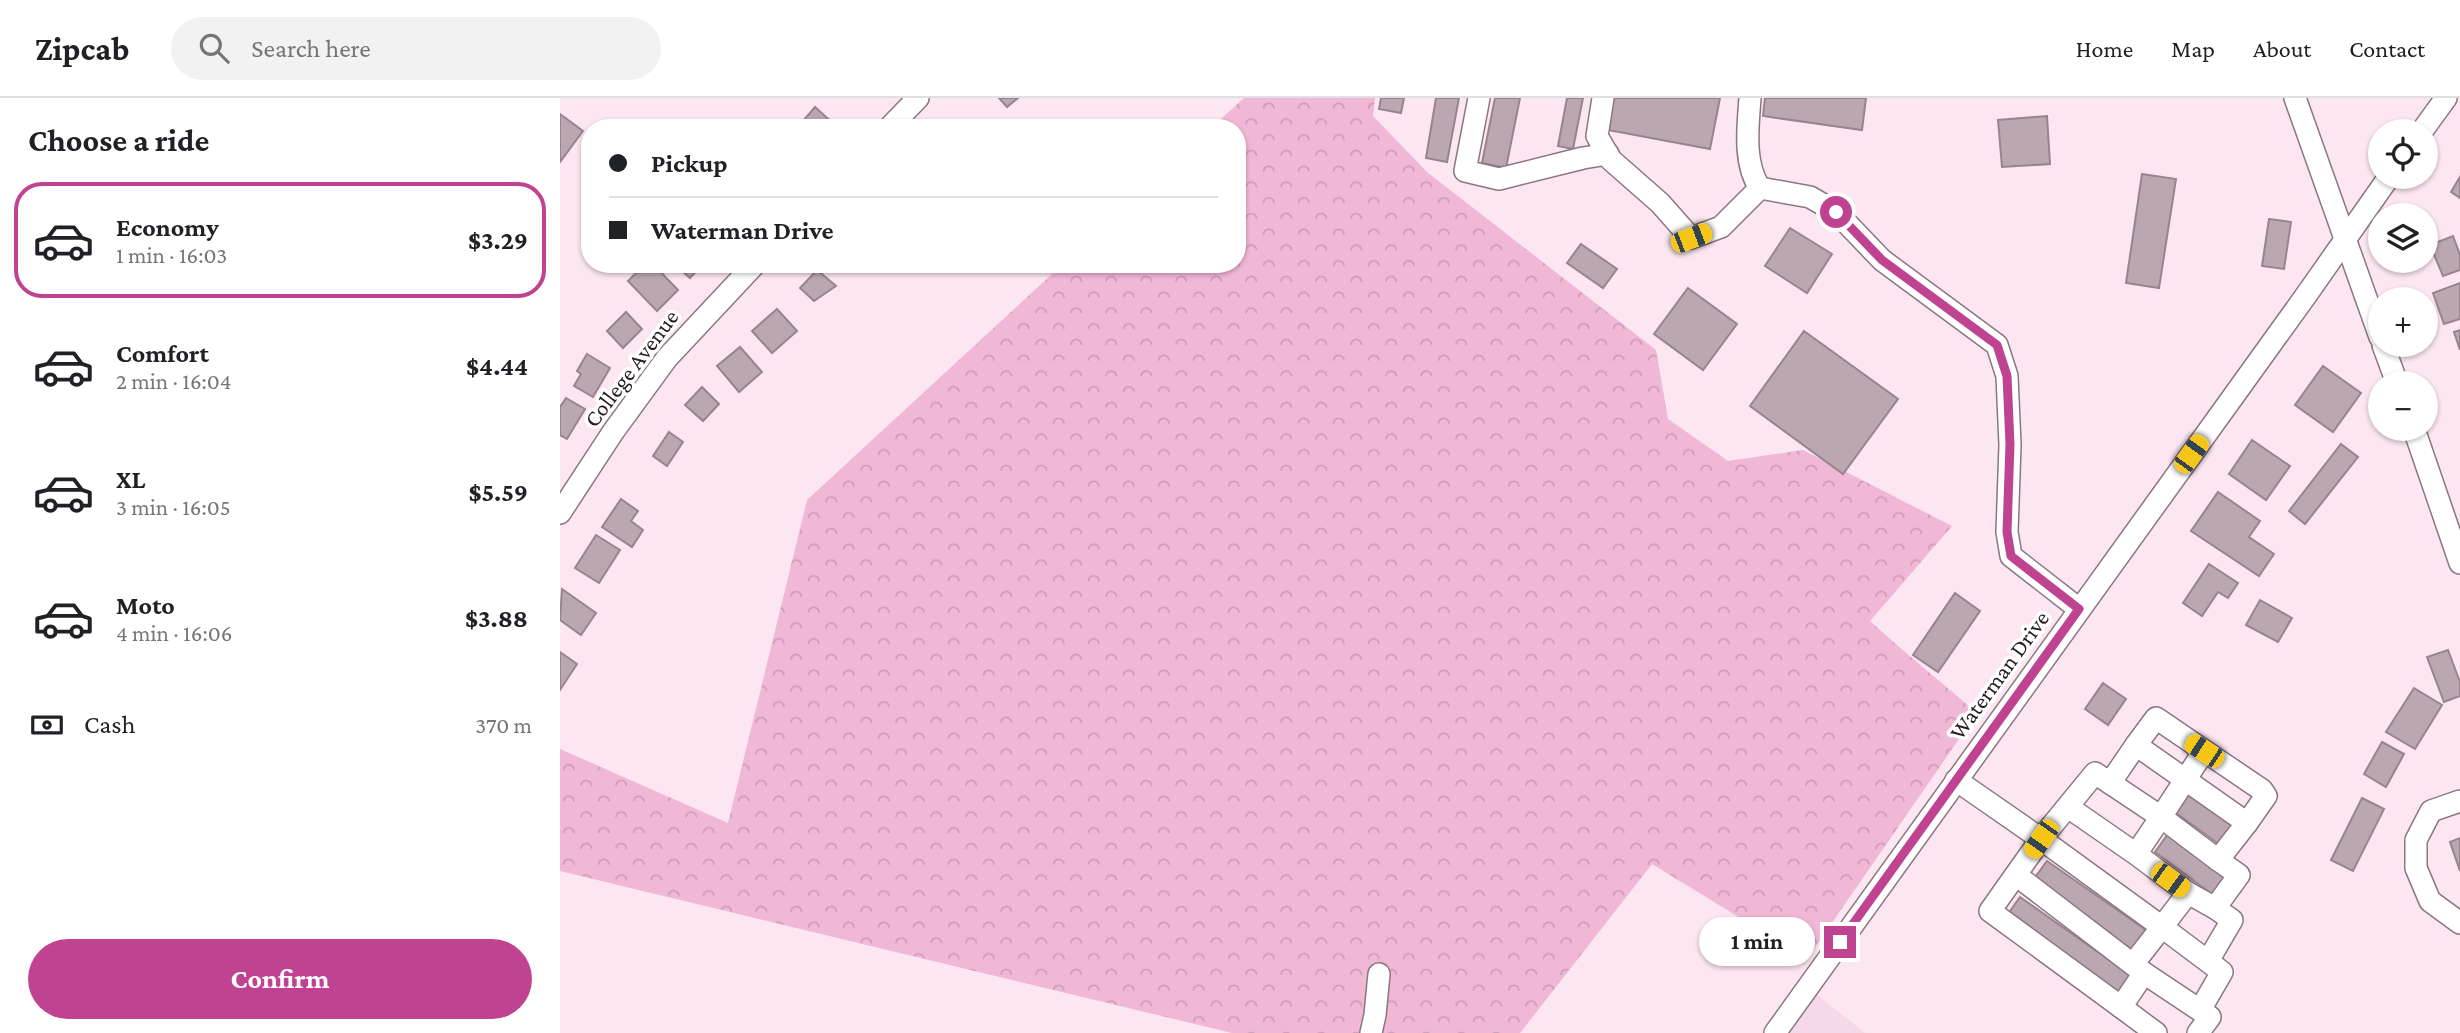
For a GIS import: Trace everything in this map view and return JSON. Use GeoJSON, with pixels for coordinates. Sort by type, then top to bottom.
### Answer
{"type":"FeatureCollection","features":[{"type":"Feature","properties":{"kind":"street"},"geometry":{"type":"LineString","coordinates":[[898,119],[918,98]]}},
{"type":"Feature","properties":{"kind":"street"},"geometry":{"type":"LineString","coordinates":[[1479,98],[1465,171],[1499,179],[1584,158],[1608,155]]}},
{"type":"Feature","properties":{"kind":"street"},"geometry":{"type":"LineString","coordinates":[[1603,98],[1597,136],[1608,155],[1660,203],[1691,238],[1721,227],[1760,188]]}},
{"type":"Feature","properties":{"kind":"street"},"geometry":{"type":"LineString","coordinates":[[1750,98],[1748,129],[1752,177],[1760,188],[1810,197],[1836,212],[1882,260],[1997,345],[2007,376],[2010,444],[2007,532],[2011,556],[2079,609]]}},
{"type":"Feature","properties":{"kind":"street"},"geometry":{"type":"LineString","coordinates":[[2295,98],[2368,303]]}},
{"type":"Feature","properties":{"kind":"street"},"geometry":{"type":"LineString","coordinates":[[2431,119],[2446,98]]}},
{"type":"Feature","properties":{"kind":"street","name":"Waterman Drive"},"geometry":{"type":"LineString","coordinates":[[1775,1033],[2380,189]]}},
{"type":"Feature","properties":{"kind":"street","name":"College Avenue"},"geometry":{"type":"LineString","coordinates":[[560,513],[613,432],[667,358],[747,273]]}},
{"type":"Feature","properties":{"kind":"street"},"geometry":{"type":"LineString","coordinates":[[2419,441],[2455,529],[2460,563]]}},
{"type":"Feature","properties":{"kind":"street"},"geometry":{"type":"LineString","coordinates":[[2110,783],[2156,718],[2262,790],[2266,796],[2218,860]]}},
{"type":"Feature","properties":{"kind":"street"},"geometry":{"type":"LineString","coordinates":[[2136,746],[2247,823]]}},
{"type":"Feature","properties":{"kind":"street"},"geometry":{"type":"LineString","coordinates":[[2136,854],[2204,751]]}},
{"type":"Feature","properties":{"kind":"street"},"geometry":{"type":"LineString","coordinates":[[2156,1033],[1990,911],[2041,839],[2095,773],[2161,817],[2239,875],[2215,908]]}},
{"type":"Feature","properties":{"kind":"street"},"geometry":{"type":"LineString","coordinates":[[1956,780],[2222,972],[2200,1010]]}},
{"type":"Feature","properties":{"kind":"street"},"geometry":{"type":"LineString","coordinates":[[2460,801],[2431,811],[2416,840],[2416,868],[2430,901],[2460,923]]}},
{"type":"Feature","properties":{"kind":"street"},"geometry":{"type":"LineString","coordinates":[[2068,807],[2232,920],[2208,961]]}},
{"type":"Feature","properties":{"kind":"street"},"geometry":{"type":"LineString","coordinates":[[2016,875],[2139,969],[2210,1017],[2198,1033]]}},
{"type":"Feature","properties":{"kind":"street"},"geometry":{"type":"LineString","coordinates":[[2121,1007],[2162,927],[2188,892]]}},
{"type":"Feature","properties":{"kind":"street"},"geometry":{"type":"LineString","coordinates":[[1371,1033],[1379,974]]}},
{"type":"Feature","properties":{"kind":"shaded area"},"geometry":{"type":"Polygon","coordinates":[[[1816,994],[1865,1033],[1789,1033],[1816,994]]]}},
{"type":"Feature","properties":{"kind":"green space"},"geometry":{"type":"Polygon","coordinates":[[[1244,98],[1375,98],[1373,116],[1427,172],[1656,350],[1668,419],[1728,461],[1803,450],[1952,526],[1870,621],[1977,713],[1807,959],[1652,864],[1520,1033],[1232,1033],[560,871],[560,749],[728,823],[807,500],[1053,273],[1246,273],[1246,119],[1221,119],[1244,98]]]}},
{"type":"Feature","properties":{"kind":"building"},"geometry":{"type":"Polygon","coordinates":[[[999,98],[1018,98],[1007,107],[999,98]]]}},
{"type":"Feature","properties":{"kind":"building"},"geometry":{"type":"Polygon","coordinates":[[[1381,98],[1404,98],[1401,113],[1379,109],[1381,98]]]}},
{"type":"Feature","properties":{"kind":"building"},"geometry":{"type":"Polygon","coordinates":[[[1436,98],[1459,98],[1447,162],[1426,158],[1436,98]]]}},
{"type":"Feature","properties":{"kind":"building"},"geometry":{"type":"Polygon","coordinates":[[[1495,98],[1520,98],[1506,168],[1482,163],[1495,98]]]}},
{"type":"Feature","properties":{"kind":"building"},"geometry":{"type":"Polygon","coordinates":[[[1567,98],[1583,98],[1573,149],[1558,146],[1567,98]]]}},
{"type":"Feature","properties":{"kind":"building"},"geometry":{"type":"Polygon","coordinates":[[[1614,98],[1720,98],[1710,149],[1608,130],[1614,98]]]}},
{"type":"Feature","properties":{"kind":"building"},"geometry":{"type":"Polygon","coordinates":[[[1765,98],[1866,98],[1862,130],[1763,116],[1765,98]]]}},
{"type":"Feature","properties":{"kind":"building"},"geometry":{"type":"Polygon","coordinates":[[[815,107],[828,119],[805,119],[815,107]]]}},
{"type":"Feature","properties":{"kind":"building"},"geometry":{"type":"Polygon","coordinates":[[[560,114],[581,130],[581,134],[560,162],[560,114]]]}},
{"type":"Feature","properties":{"kind":"building"},"geometry":{"type":"Polygon","coordinates":[[[2047,116],[2050,164],[2002,167],[1998,120],[2047,116]]]}},
{"type":"Feature","properties":{"kind":"building"},"geometry":{"type":"Polygon","coordinates":[[[2142,174],[2176,179],[2159,288],[2126,283],[2142,174]]]}},
{"type":"Feature","properties":{"kind":"building"},"geometry":{"type":"Polygon","coordinates":[[[2460,177],[2460,198],[2451,192],[2460,177]]]}},
{"type":"Feature","properties":{"kind":"building"},"geometry":{"type":"Polygon","coordinates":[[[2269,219],[2291,222],[2284,269],[2262,266],[2269,219]]]}},
{"type":"Feature","properties":{"kind":"building"},"geometry":{"type":"Polygon","coordinates":[[[1790,228],[1832,254],[1807,293],[1765,266],[1790,228]]]}},
{"type":"Feature","properties":{"kind":"building"},"geometry":{"type":"Polygon","coordinates":[[[2453,236],[2460,255],[2460,270],[2443,276],[2438,264],[2438,242],[2453,236]]]}},
{"type":"Feature","properties":{"kind":"building"},"geometry":{"type":"Polygon","coordinates":[[[1581,244],[1617,269],[1603,288],[1567,263],[1581,244]]]}},
{"type":"Feature","properties":{"kind":"building"},"geometry":{"type":"Polygon","coordinates":[[[636,273],[662,273],[678,290],[657,311],[628,281],[636,273]]]}},
{"type":"Feature","properties":{"kind":"building"},"geometry":{"type":"Polygon","coordinates":[[[814,273],[821,273],[836,286],[814,301],[800,288],[814,273]]]}},
{"type":"Feature","properties":{"kind":"building"},"geometry":{"type":"Polygon","coordinates":[[[2460,283],[2460,319],[2444,324],[2438,307],[2438,291],[2460,283]]]}},
{"type":"Feature","properties":{"kind":"building"},"geometry":{"type":"Polygon","coordinates":[[[1688,288],[1737,324],[1703,370],[1654,334],[1688,288]]]}},
{"type":"Feature","properties":{"kind":"building"},"geometry":{"type":"Polygon","coordinates":[[[777,309],[797,331],[772,353],[752,331],[777,309]]]}},
{"type":"Feature","properties":{"kind":"building"},"geometry":{"type":"Polygon","coordinates":[[[626,312],[642,329],[623,348],[607,331],[626,312]]]}},
{"type":"Feature","properties":{"kind":"building"},"geometry":{"type":"Polygon","coordinates":[[[2460,330],[2460,350],[2454,332],[2460,330]]]}},
{"type":"Feature","properties":{"kind":"building"},"geometry":{"type":"Polygon","coordinates":[[[1804,331],[1898,399],[1843,474],[1750,406],[1804,331]]]}},
{"type":"Feature","properties":{"kind":"building"},"geometry":{"type":"Polygon","coordinates":[[[740,347],[762,372],[739,392],[717,366],[740,347]]]}},
{"type":"Feature","properties":{"kind":"building"},"geometry":{"type":"Polygon","coordinates":[[[587,354],[610,368],[593,397],[574,386],[581,374],[577,371],[587,354]]]}},
{"type":"Feature","properties":{"kind":"building"},"geometry":{"type":"Polygon","coordinates":[[[2323,366],[2361,393],[2333,432],[2295,405],[2323,366]]]}},
{"type":"Feature","properties":{"kind":"building"},"geometry":{"type":"Polygon","coordinates":[[[702,387],[719,404],[703,421],[685,405],[702,387]]]}},
{"type":"Feature","properties":{"kind":"building"},"geometry":{"type":"Polygon","coordinates":[[[566,398],[585,409],[567,439],[560,435],[560,407],[566,398]]]}},
{"type":"Feature","properties":{"kind":"building"},"geometry":{"type":"Polygon","coordinates":[[[669,432],[683,442],[667,466],[653,456],[669,432]]]}},
{"type":"Feature","properties":{"kind":"building"},"geometry":{"type":"Polygon","coordinates":[[[2252,440],[2290,466],[2266,500],[2229,474],[2252,440]]]}},
{"type":"Feature","properties":{"kind":"building"},"geometry":{"type":"Polygon","coordinates":[[[2341,444],[2358,457],[2305,524],[2289,511],[2341,444]]]}},
{"type":"Feature","properties":{"kind":"building"},"geometry":{"type":"Polygon","coordinates":[[[2218,492],[2260,521],[2249,537],[2274,554],[2259,576],[2191,531],[2218,492]]]}},
{"type":"Feature","properties":{"kind":"building"},"geometry":{"type":"Polygon","coordinates":[[[621,499],[638,511],[631,521],[643,530],[632,547],[602,527],[621,499]]]}},
{"type":"Feature","properties":{"kind":"building"},"geometry":{"type":"Polygon","coordinates":[[[596,535],[620,550],[599,583],[575,568],[596,535]]]}},
{"type":"Feature","properties":{"kind":"building"},"geometry":{"type":"Polygon","coordinates":[[[2209,564],[2238,583],[2228,598],[2218,592],[2202,616],[2183,603],[2209,564]]]}},
{"type":"Feature","properties":{"kind":"building"},"geometry":{"type":"Polygon","coordinates":[[[562,589],[596,613],[581,635],[560,620],[562,589]]]}},
{"type":"Feature","properties":{"kind":"building"},"geometry":{"type":"Polygon","coordinates":[[[1955,593],[1980,611],[1938,672],[1913,655],[1955,593]]]}},
{"type":"Feature","properties":{"kind":"building"},"geometry":{"type":"Polygon","coordinates":[[[2260,600],[2292,618],[2278,642],[2246,625],[2260,600]]]}},
{"type":"Feature","properties":{"kind":"building"},"geometry":{"type":"Polygon","coordinates":[[[2448,650],[2460,682],[2460,696],[2444,702],[2427,657],[2448,650]]]}},
{"type":"Feature","properties":{"kind":"building"},"geometry":{"type":"Polygon","coordinates":[[[560,652],[577,664],[560,690],[560,652]]]}},
{"type":"Feature","properties":{"kind":"building"},"geometry":{"type":"Polygon","coordinates":[[[2103,683],[2126,699],[2108,725],[2085,709],[2103,683]]]}},
{"type":"Feature","properties":{"kind":"building"},"geometry":{"type":"Polygon","coordinates":[[[2414,688],[2442,705],[2415,749],[2386,732],[2414,688]]]}},
{"type":"Feature","properties":{"kind":"building"},"geometry":{"type":"Polygon","coordinates":[[[2382,742],[2404,754],[2386,787],[2364,774],[2382,742]]]}},
{"type":"Feature","properties":{"kind":"building"},"geometry":{"type":"Polygon","coordinates":[[[2187,794],[2236,827],[2220,845],[2176,813],[2187,794]]]}},
{"type":"Feature","properties":{"kind":"building"},"geometry":{"type":"Polygon","coordinates":[[[2362,798],[2384,809],[2353,871],[2331,860],[2362,798]]]}},
{"type":"Feature","properties":{"kind":"building"},"geometry":{"type":"Polygon","coordinates":[[[2168,834],[2230,878],[2216,897],[2155,852],[2168,834]]]}},
{"type":"Feature","properties":{"kind":"building"},"geometry":{"type":"Polygon","coordinates":[[[2460,838],[2460,871],[2450,842],[2460,838]]]}},
{"type":"Feature","properties":{"kind":"building"},"geometry":{"type":"Polygon","coordinates":[[[2047,861],[2146,930],[2132,950],[2033,880],[2047,861]]]}},
{"type":"Feature","properties":{"kind":"building"},"geometry":{"type":"Polygon","coordinates":[[[2020,897],[2132,976],[2120,994],[2008,914],[2020,897]]]}},
{"type":"Feature","properties":{"kind":"route"},"geometry":{"type":"LineString","coordinates":[[1836,212],[1882,260],[1997,345],[2007,376],[2010,444],[2007,532],[2011,556],[2079,609],[1840,942]]}}]}
